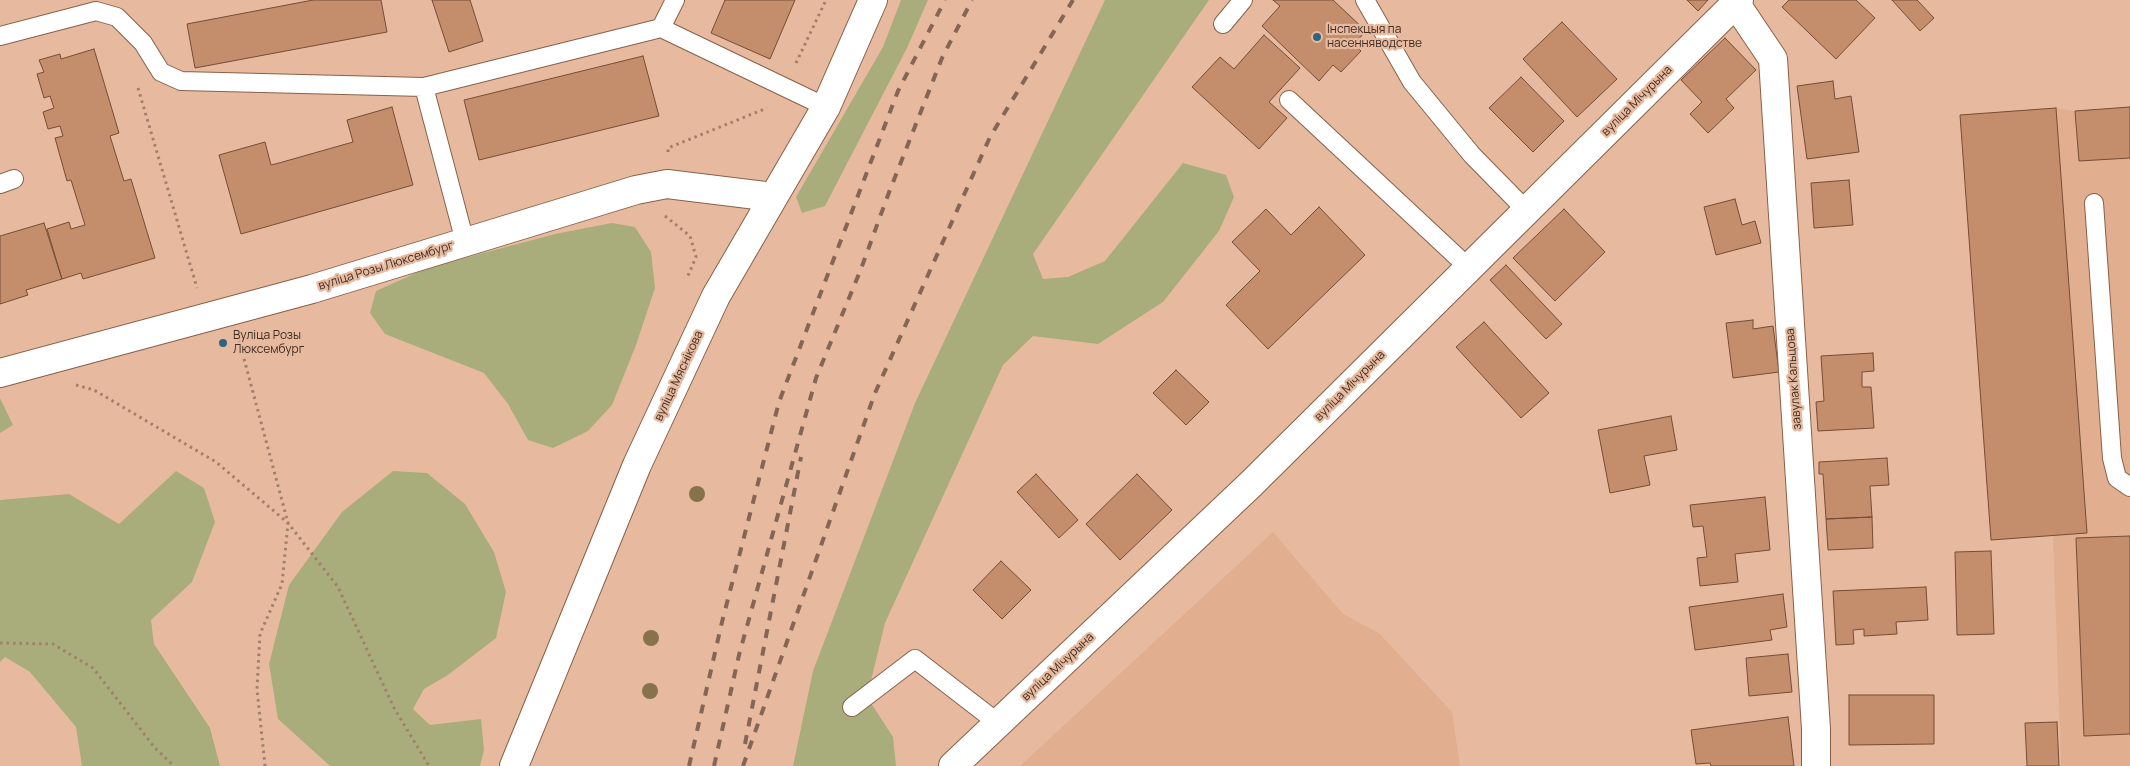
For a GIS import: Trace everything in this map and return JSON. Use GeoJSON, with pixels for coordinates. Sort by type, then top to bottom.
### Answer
{"type":"FeatureCollection","features":[{"type":"Feature","properties":{"kind":"street","name":"вуліца Мяснікова"},"geometry":{"type":"LineString","coordinates":[[514,766],[637,466],[716,296],[826,107],[873,0]]}},
{"type":"Feature","properties":{"kind":"street","name":"вуліца Мічурына"},"geometry":{"type":"LineString","coordinates":[[953,766],[1251,484],[1738,2]]}},
{"type":"Feature","properties":{"kind":"street","name":"завулак Кальцова"},"geometry":{"type":"LineString","coordinates":[[1738,2],[1773,59],[1816,729],[1816,766]]}},
{"type":"Feature","properties":{"kind":"street","name":"вуліца Розы Люксембург"},"geometry":{"type":"LineString","coordinates":[[0,373],[312,289],[636,190],[667,184],[773,197]]}},
{"type":"Feature","properties":{"kind":"lane"},"geometry":{"type":"LineString","coordinates":[[661,28],[675,0]]}},
{"type":"Feature","properties":{"kind":"lane"},"geometry":{"type":"LineString","coordinates":[[1224,24],[1243,0]]}},
{"type":"Feature","properties":{"kind":"lane"},"geometry":{"type":"LineString","coordinates":[[1365,0],[1412,82],[1472,155],[1527,211]]}},
{"type":"Feature","properties":{"kind":"lane"},"geometry":{"type":"LineString","coordinates":[[0,36],[96,10],[117,17],[144,43],[161,72],[181,81],[424,87],[661,28],[826,107]]}},
{"type":"Feature","properties":{"kind":"lane"},"geometry":{"type":"LineString","coordinates":[[424,87],[465,242]]}},
{"type":"Feature","properties":{"kind":"lane"},"geometry":{"type":"LineString","coordinates":[[1289,100],[1469,268]]}},
{"type":"Feature","properties":{"kind":"lane"},"geometry":{"type":"LineString","coordinates":[[2094,203],[2112,458],[2117,478],[2130,487]]}},
{"type":"Feature","properties":{"kind":"lane"},"geometry":{"type":"LineString","coordinates":[[852,708],[915,658],[998,723]]}},
{"type":"Feature","properties":{"kind":"path"},"geometry":{"type":"LineString","coordinates":[[684,285],[696,257],[690,236],[665,216],[668,148],[768,107],[784,87],[826,0]]}},
{"type":"Feature","properties":{"kind":"path"},"geometry":{"type":"LineString","coordinates":[[137,83],[219,314],[288,523],[282,584],[260,634],[257,690],[265,766]]}},
{"type":"Feature","properties":{"kind":"path"},"geometry":{"type":"LineString","coordinates":[[67,383],[94,390],[216,462],[288,523],[338,587],[394,708],[429,766]]}},
{"type":"Feature","properties":{"kind":"path"},"geometry":{"type":"LineString","coordinates":[[0,643],[53,644],[93,668],[155,748],[174,766]]}},
{"type":"Feature","properties":{"kind":"shaded area"},"geometry":{"type":"Polygon","coordinates":[[[2130,107],[2130,766],[2061,766],[2053,535],[1991,540],[1960,115],[2056,108],[2075,111],[2130,107]]]}},
{"type":"Feature","properties":{"kind":"shaded area"},"geometry":{"type":"Polygon","coordinates":[[[1273,532],[1343,614],[1379,633],[1452,712],[1460,766],[1020,766],[1273,532]]]}},
{"type":"Feature","properties":{"kind":"green space"},"geometry":{"type":"Polygon","coordinates":[[[901,0],[928,0],[907,48],[825,206],[802,213],[796,197],[883,47],[901,0]]]}},
{"type":"Feature","properties":{"kind":"green space"},"geometry":{"type":"Polygon","coordinates":[[[1105,0],[1209,0],[1033,254],[1043,279],[1068,277],[1105,261],[1183,163],[1226,175],[1234,197],[1219,231],[1163,302],[1098,344],[1033,336],[1003,365],[885,623],[867,697],[893,737],[896,766],[793,766],[813,671],[915,403],[1105,0]]]}},
{"type":"Feature","properties":{"kind":"green space"},"geometry":{"type":"Polygon","coordinates":[[[612,223],[635,227],[651,252],[655,288],[636,345],[612,405],[588,431],[553,448],[528,440],[508,404],[484,373],[385,334],[370,313],[376,291],[427,268],[555,234],[612,223]]]}},
{"type":"Feature","properties":{"kind":"green space"},"geometry":{"type":"Polygon","coordinates":[[[0,398],[13,425],[0,433],[0,398]]]}},
{"type":"Feature","properties":{"kind":"green space"},"geometry":{"type":"Polygon","coordinates":[[[176,471],[204,488],[215,522],[192,582],[151,620],[154,644],[210,728],[220,766],[82,766],[76,727],[30,672],[5,657],[0,662],[0,500],[69,494],[119,524],[176,471]]]}},
{"type":"Feature","properties":{"kind":"green space"},"geometry":{"type":"Polygon","coordinates":[[[393,471],[427,473],[465,504],[494,552],[506,592],[496,638],[448,675],[424,689],[413,709],[430,725],[481,719],[484,750],[480,766],[330,766],[278,719],[269,664],[289,585],[342,512],[393,471]]]}},
{"type":"Feature","properties":{"kind":"building"},"geometry":{"type":"Polygon","coordinates":[[[313,0],[381,0],[387,32],[195,68],[187,24],[313,0]]]}},
{"type":"Feature","properties":{"kind":"building"},"geometry":{"type":"Polygon","coordinates":[[[432,0],[470,0],[483,41],[449,52],[432,0]]]}},
{"type":"Feature","properties":{"kind":"building"},"geometry":{"type":"Polygon","coordinates":[[[725,0],[795,0],[770,59],[711,33],[725,0]]]}},
{"type":"Feature","properties":{"kind":"building","name":"Інспекцыя па насенняводстве"},"geometry":{"type":"Polygon","coordinates":[[[1273,0],[1333,0],[1366,31],[1354,44],[1361,51],[1341,72],[1333,65],[1319,81],[1262,26],[1280,6],[1273,0]]]}},
{"type":"Feature","properties":{"kind":"building"},"geometry":{"type":"Polygon","coordinates":[[[1687,0],[1708,0],[1698,11],[1687,0]]]}},
{"type":"Feature","properties":{"kind":"building"},"geometry":{"type":"Polygon","coordinates":[[[1789,0],[1856,0],[1875,18],[1836,59],[1782,7],[1789,0]]]}},
{"type":"Feature","properties":{"kind":"building"},"geometry":{"type":"Polygon","coordinates":[[[1892,0],[1917,0],[1934,18],[1920,31],[1892,0]]]}},
{"type":"Feature","properties":{"kind":"building"},"geometry":{"type":"Polygon","coordinates":[[[1562,22],[1617,79],[1577,117],[1523,59],[1562,22]]]}},
{"type":"Feature","properties":{"kind":"building"},"geometry":{"type":"Polygon","coordinates":[[[1264,35],[1300,68],[1269,102],[1287,118],[1259,149],[1192,87],[1220,57],[1234,69],[1264,35]]]}},
{"type":"Feature","properties":{"kind":"building"},"geometry":{"type":"Polygon","coordinates":[[[1725,38],[1756,70],[1726,99],[1734,108],[1708,133],[1690,114],[1702,102],[1681,80],[1725,38]]]}},
{"type":"Feature","properties":{"kind":"building"},"geometry":{"type":"Polygon","coordinates":[[[94,49],[119,133],[110,136],[124,181],[131,179],[155,258],[83,279],[81,273],[62,279],[47,229],[69,222],[71,229],[85,225],[71,180],[67,181],[55,138],[63,136],[60,126],[48,129],[43,112],[54,108],[50,96],[44,98],[37,74],[44,72],[39,60],[60,54],[61,59],[94,49]]]}},
{"type":"Feature","properties":{"kind":"building"},"geometry":{"type":"Polygon","coordinates":[[[643,56],[659,116],[479,160],[464,100],[643,56]]]}},
{"type":"Feature","properties":{"kind":"building"},"geometry":{"type":"Polygon","coordinates":[[[1521,77],[1564,121],[1533,152],[1489,108],[1521,77]]]}},
{"type":"Feature","properties":{"kind":"building"},"geometry":{"type":"Polygon","coordinates":[[[1833,81],[1835,99],[1851,96],[1859,152],[1807,159],[1797,86],[1833,81]]]}},
{"type":"Feature","properties":{"kind":"building"},"geometry":{"type":"Polygon","coordinates":[[[392,107],[413,185],[241,234],[219,155],[265,142],[271,165],[279,163],[353,142],[347,120],[392,107]]]}},
{"type":"Feature","properties":{"kind":"building"},"geometry":{"type":"Polygon","coordinates":[[[2130,107],[2130,158],[2079,161],[2075,111],[2130,107]]]}},
{"type":"Feature","properties":{"kind":"building"},"geometry":{"type":"Polygon","coordinates":[[[2056,108],[2087,533],[1991,540],[1960,115],[2056,108]]]}},
{"type":"Feature","properties":{"kind":"building"},"geometry":{"type":"Polygon","coordinates":[[[1849,180],[1853,225],[1814,228],[1811,183],[1849,180]]]}},
{"type":"Feature","properties":{"kind":"building"},"geometry":{"type":"Polygon","coordinates":[[[1735,199],[1742,225],[1755,221],[1761,243],[1716,255],[1704,207],[1735,199]]]}},
{"type":"Feature","properties":{"kind":"building"},"geometry":{"type":"Polygon","coordinates":[[[1319,207],[1365,255],[1268,349],[1226,305],[1260,271],[1232,242],[1266,209],[1291,235],[1319,207]]]}},
{"type":"Feature","properties":{"kind":"building"},"geometry":{"type":"Polygon","coordinates":[[[1564,209],[1605,252],[1555,301],[1513,258],[1564,209]]]}},
{"type":"Feature","properties":{"kind":"building"},"geometry":{"type":"Polygon","coordinates":[[[44,223],[62,279],[26,290],[28,295],[0,304],[0,236],[44,223]]]}},
{"type":"Feature","properties":{"kind":"building"},"geometry":{"type":"Polygon","coordinates":[[[1506,265],[1562,324],[1546,339],[1490,280],[1506,265]]]}},
{"type":"Feature","properties":{"kind":"building"},"geometry":{"type":"Polygon","coordinates":[[[1753,320],[1753,329],[1773,326],[1779,372],[1733,378],[1726,323],[1753,320]]]}},
{"type":"Feature","properties":{"kind":"building"},"geometry":{"type":"Polygon","coordinates":[[[1484,322],[1549,393],[1521,418],[1456,347],[1484,322]]]}},
{"type":"Feature","properties":{"kind":"building"},"geometry":{"type":"Polygon","coordinates":[[[1873,353],[1874,371],[1862,372],[1862,387],[1871,387],[1874,428],[1818,431],[1816,402],[1824,401],[1821,356],[1873,353]]]}},
{"type":"Feature","properties":{"kind":"building"},"geometry":{"type":"Polygon","coordinates":[[[1176,370],[1209,402],[1186,425],[1153,393],[1176,370]]]}},
{"type":"Feature","properties":{"kind":"building"},"geometry":{"type":"Polygon","coordinates":[[[1671,416],[1677,450],[1644,456],[1650,485],[1610,493],[1598,430],[1671,416]]]}},
{"type":"Feature","properties":{"kind":"building"},"geometry":{"type":"Polygon","coordinates":[[[1887,458],[1889,485],[1870,486],[1872,517],[1826,519],[1823,474],[1819,474],[1819,462],[1887,458]]]}},
{"type":"Feature","properties":{"kind":"building"},"geometry":{"type":"Polygon","coordinates":[[[1036,474],[1078,520],[1059,538],[1017,492],[1036,474]]]}},
{"type":"Feature","properties":{"kind":"building"},"geometry":{"type":"Polygon","coordinates":[[[1137,474],[1172,510],[1120,560],[1086,524],[1137,474]]]}},
{"type":"Feature","properties":{"kind":"building"},"geometry":{"type":"Polygon","coordinates":[[[1765,497],[1770,550],[1735,554],[1738,582],[1700,586],[1697,558],[1707,557],[1703,526],[1693,527],[1690,505],[1765,497]]]}},
{"type":"Feature","properties":{"kind":"building"},"geometry":{"type":"Polygon","coordinates":[[[1872,517],[1873,548],[1828,550],[1826,519],[1872,517]]]}},
{"type":"Feature","properties":{"kind":"building"},"geometry":{"type":"Polygon","coordinates":[[[2130,536],[2130,734],[2084,736],[2076,538],[2130,536]]]}},
{"type":"Feature","properties":{"kind":"building"},"geometry":{"type":"Polygon","coordinates":[[[1991,551],[1994,634],[1957,635],[1955,552],[1991,551]]]}},
{"type":"Feature","properties":{"kind":"building"},"geometry":{"type":"Polygon","coordinates":[[[1001,561],[1031,590],[1002,619],[973,590],[1001,561]]]}},
{"type":"Feature","properties":{"kind":"building"},"geometry":{"type":"Polygon","coordinates":[[[1926,587],[1928,620],[1896,622],[1897,634],[1864,636],[1864,629],[1853,630],[1854,644],[1836,645],[1833,591],[1926,587]]]}},
{"type":"Feature","properties":{"kind":"building"},"geometry":{"type":"Polygon","coordinates":[[[1783,594],[1787,627],[1770,630],[1772,640],[1695,650],[1689,607],[1783,594]]]}},
{"type":"Feature","properties":{"kind":"building"},"geometry":{"type":"Polygon","coordinates":[[[1788,654],[1792,692],[1749,696],[1746,658],[1788,654]]]}},
{"type":"Feature","properties":{"kind":"building"},"geometry":{"type":"Polygon","coordinates":[[[1849,695],[1934,695],[1934,744],[1849,745],[1849,695]]]}},
{"type":"Feature","properties":{"kind":"building"},"geometry":{"type":"Polygon","coordinates":[[[1788,717],[1794,766],[1711,766],[1710,763],[1696,764],[1691,730],[1788,717]]]}},
{"type":"Feature","properties":{"kind":"building"},"geometry":{"type":"Polygon","coordinates":[[[2057,722],[2059,766],[2027,766],[2025,723],[2057,722]]]}},
{"type":"Feature","properties":{"kind":"railway"},"geometry":{"type":"LineString","coordinates":[[689,766],[722,622],[779,402],[898,91],[945,0]]}},
{"type":"Feature","properties":{"kind":"railway"},"geometry":{"type":"LineString","coordinates":[[714,766],[739,655],[816,378],[861,269],[942,58],[972,0]]}},
{"type":"Feature","properties":{"kind":"railway"},"geometry":{"type":"LineString","coordinates":[[743,766],[875,393],[990,137],[1073,0]]}},
{"type":"Feature","properties":{"kind":"railway"},"geometry":{"type":"LineString","coordinates":[[745,744],[801,457]]}},
{"type":"Feature","properties":{"kind":"place","name":"Інспекцыя па насенняводстве"},"geometry":{"type":"Point","coordinates":[1317,37]}},
{"type":"Feature","properties":{"kind":"place","name":"Вуліца Розы Люксембург"},"geometry":{"type":"Point","coordinates":[223,343]}}]}
